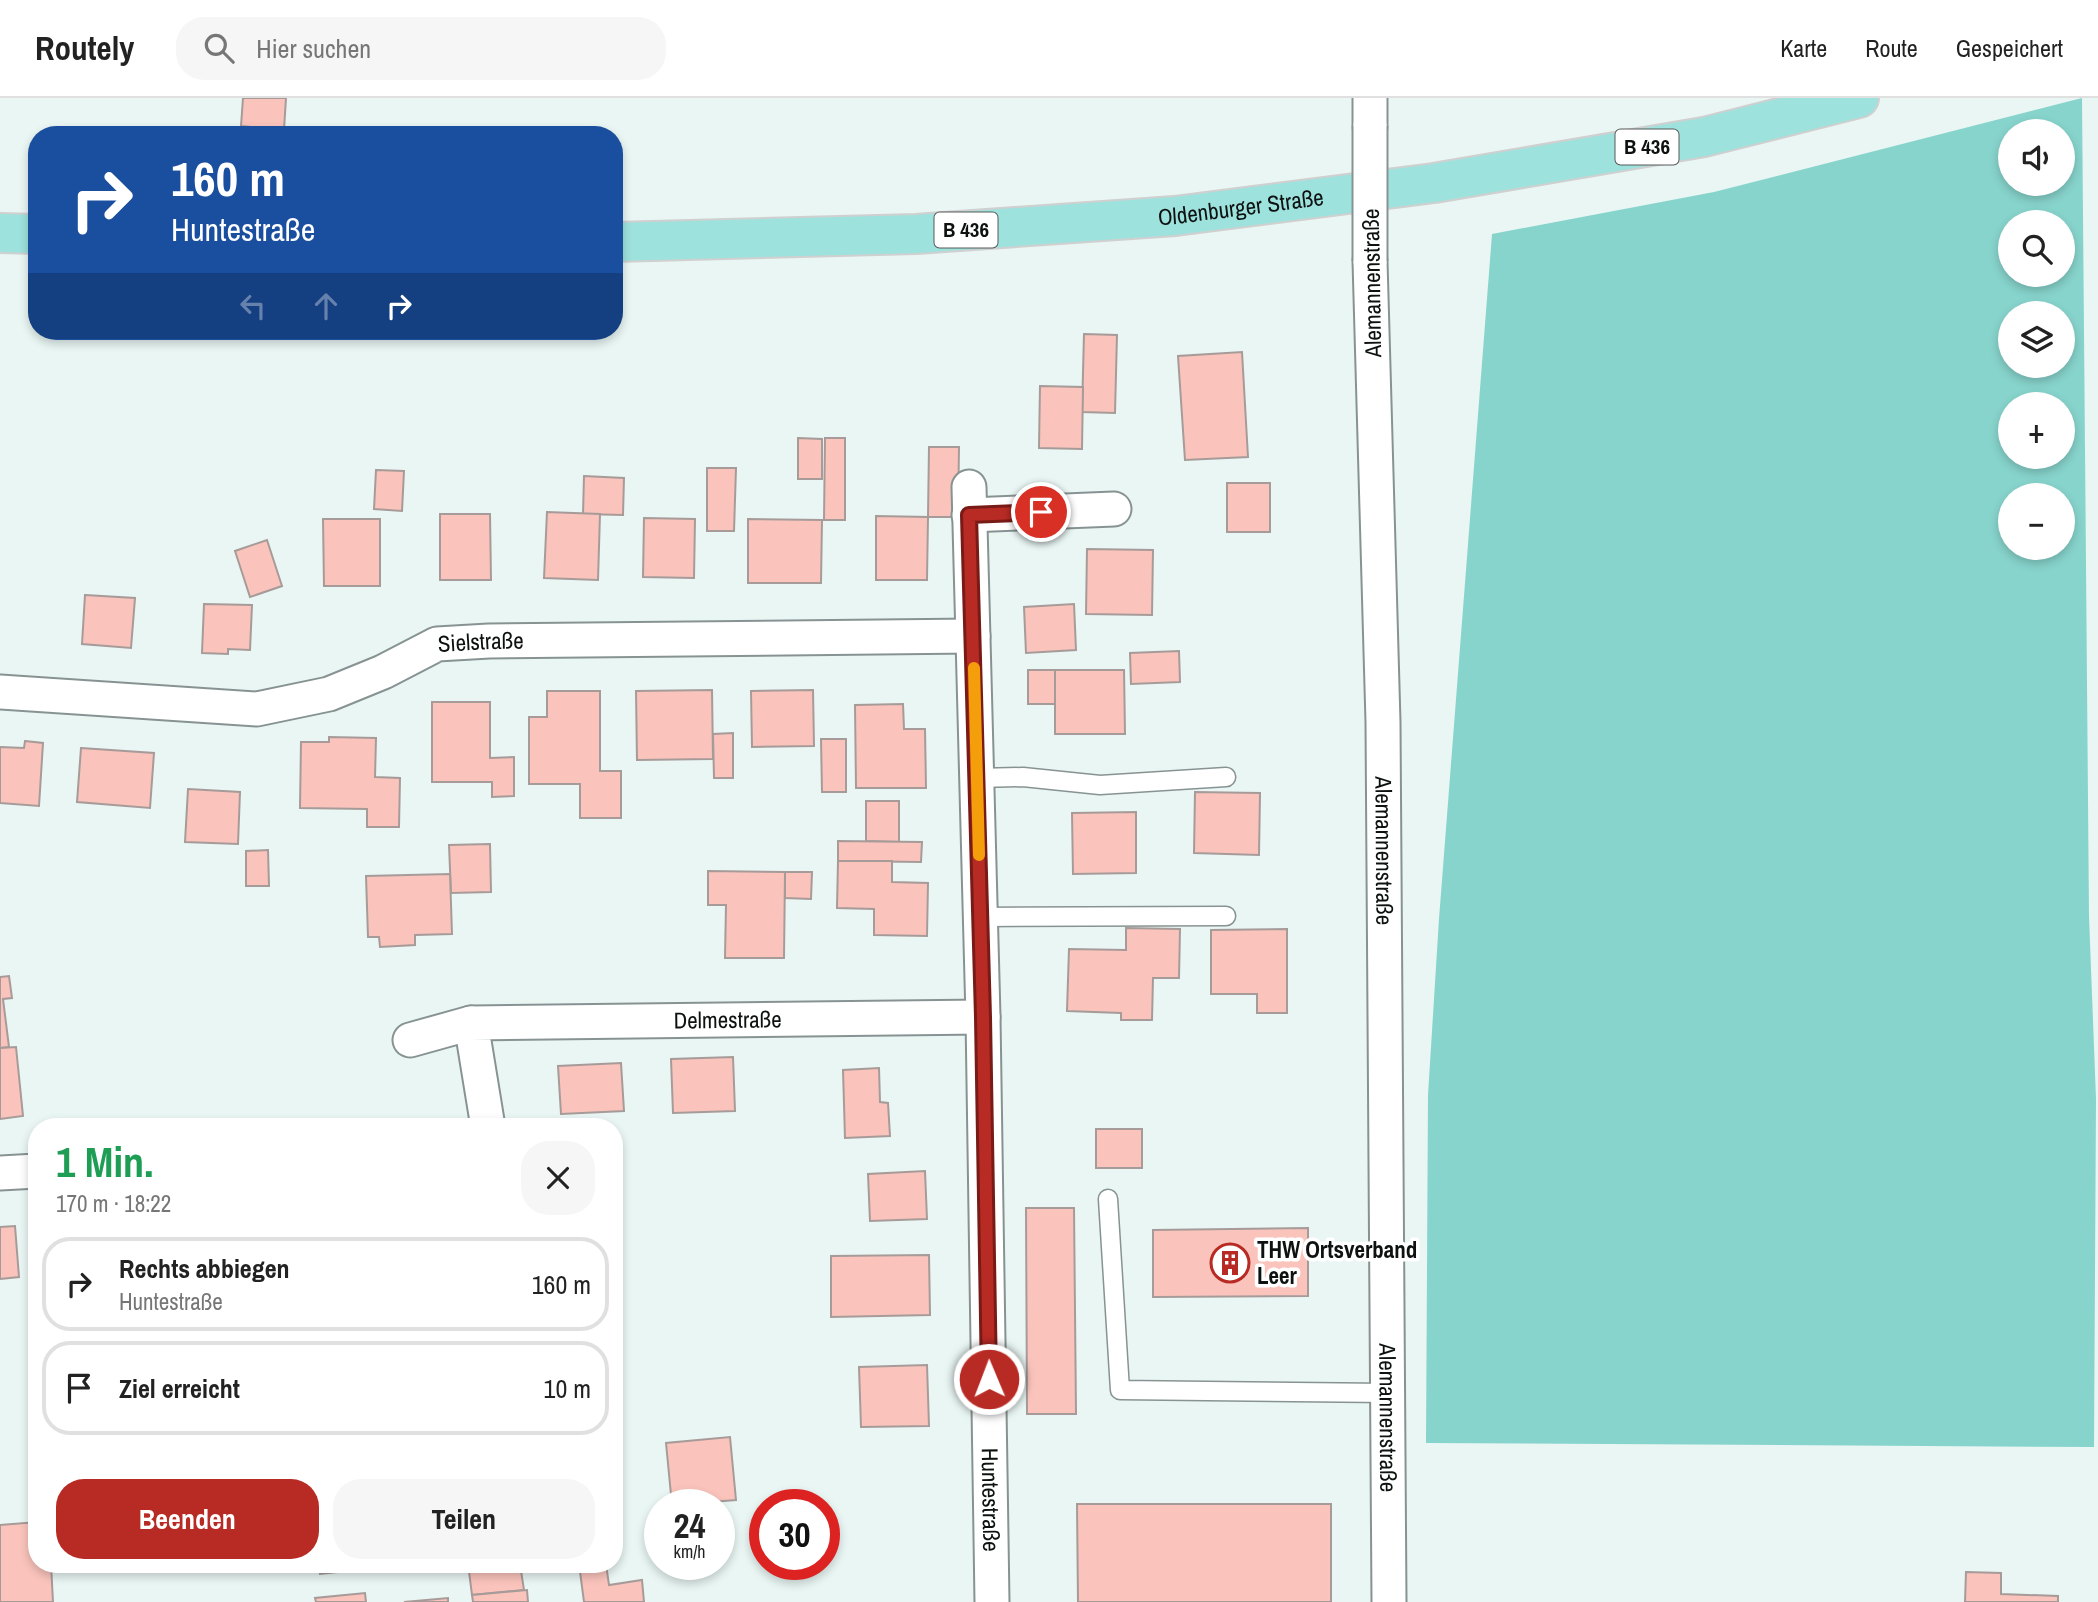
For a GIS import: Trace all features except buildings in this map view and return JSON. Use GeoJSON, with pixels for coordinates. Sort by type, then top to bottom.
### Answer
{"type":"FeatureCollection","features":[{"type":"Feature","properties":{"kind":"main road","name":"Oldenburger Straße"},"geometry":{"type":"LineString","coordinates":[[623,242],[916,234],[1175,216],[1434,183],[1704,137],[1858,98]]}},
{"type":"Feature","properties":{"kind":"main road"},"geometry":{"type":"LineString","coordinates":[[0,233],[28,234]]}},
{"type":"Feature","properties":{"kind":"street","name":"Alemannenstraße"},"geometry":{"type":"LineString","coordinates":[[1370,112],[1370,261],[1383,722],[1389,1602]]}},
{"type":"Feature","properties":{"kind":"street","name":"Huntestraße"},"geometry":{"type":"LineString","coordinates":[[992,1602],[983,1017],[969,501],[1114,509]]}},
{"type":"Feature","properties":{"kind":"street","name":"Sielstraße"},"geometry":{"type":"LineString","coordinates":[[0,692],[257,709],[329,694],[383,672],[437,644],[489,641],[973,636]]}},
{"type":"Feature","properties":{"kind":"street","name":"Delmestraße"},"geometry":{"type":"LineString","coordinates":[[410,1040],[471,1023],[983,1017]]}},
{"type":"Feature","properties":{"kind":"street"},"geometry":{"type":"LineString","coordinates":[[471,1023],[487,1118]]}},
{"type":"Feature","properties":{"kind":"street"},"geometry":{"type":"LineString","coordinates":[[0,1173],[28,1171]]}},
{"type":"Feature","properties":{"kind":"lane"},"geometry":{"type":"LineString","coordinates":[[977,778],[1023,777],[1100,785],[1226,777]]}},
{"type":"Feature","properties":{"kind":"lane"},"geometry":{"type":"LineString","coordinates":[[980,918],[1226,916]]}},
{"type":"Feature","properties":{"kind":"lane"},"geometry":{"type":"LineString","coordinates":[[1108,1199],[1120,1390],[1388,1393]]}},
{"type":"Feature","properties":{"kind":"shaded area"},"geometry":{"type":"Polygon","coordinates":[[[2082,98],[2089,916],[2096,1099],[2094,1447],[1426,1443],[1428,1095],[1492,234],[1714,192],[1998,119],[1998,196],[2075,196],[2075,119],[2000,119],[2082,98]]]}},
{"type":"Feature","properties":{"kind":"slow traffic"},"geometry":{"type":"LineString","coordinates":[[974,668],[979,855]]}},
{"type":"Feature","properties":{"kind":"place","name":"THW Ortsverband Leer"},"geometry":{"type":"Point","coordinates":[1230,1263]}},
{"type":"Feature","properties":{"kind":"route"},"geometry":{"type":"LineString","coordinates":[[989,1379],[983,1017],[969,515],[1041,512]]}}]}
